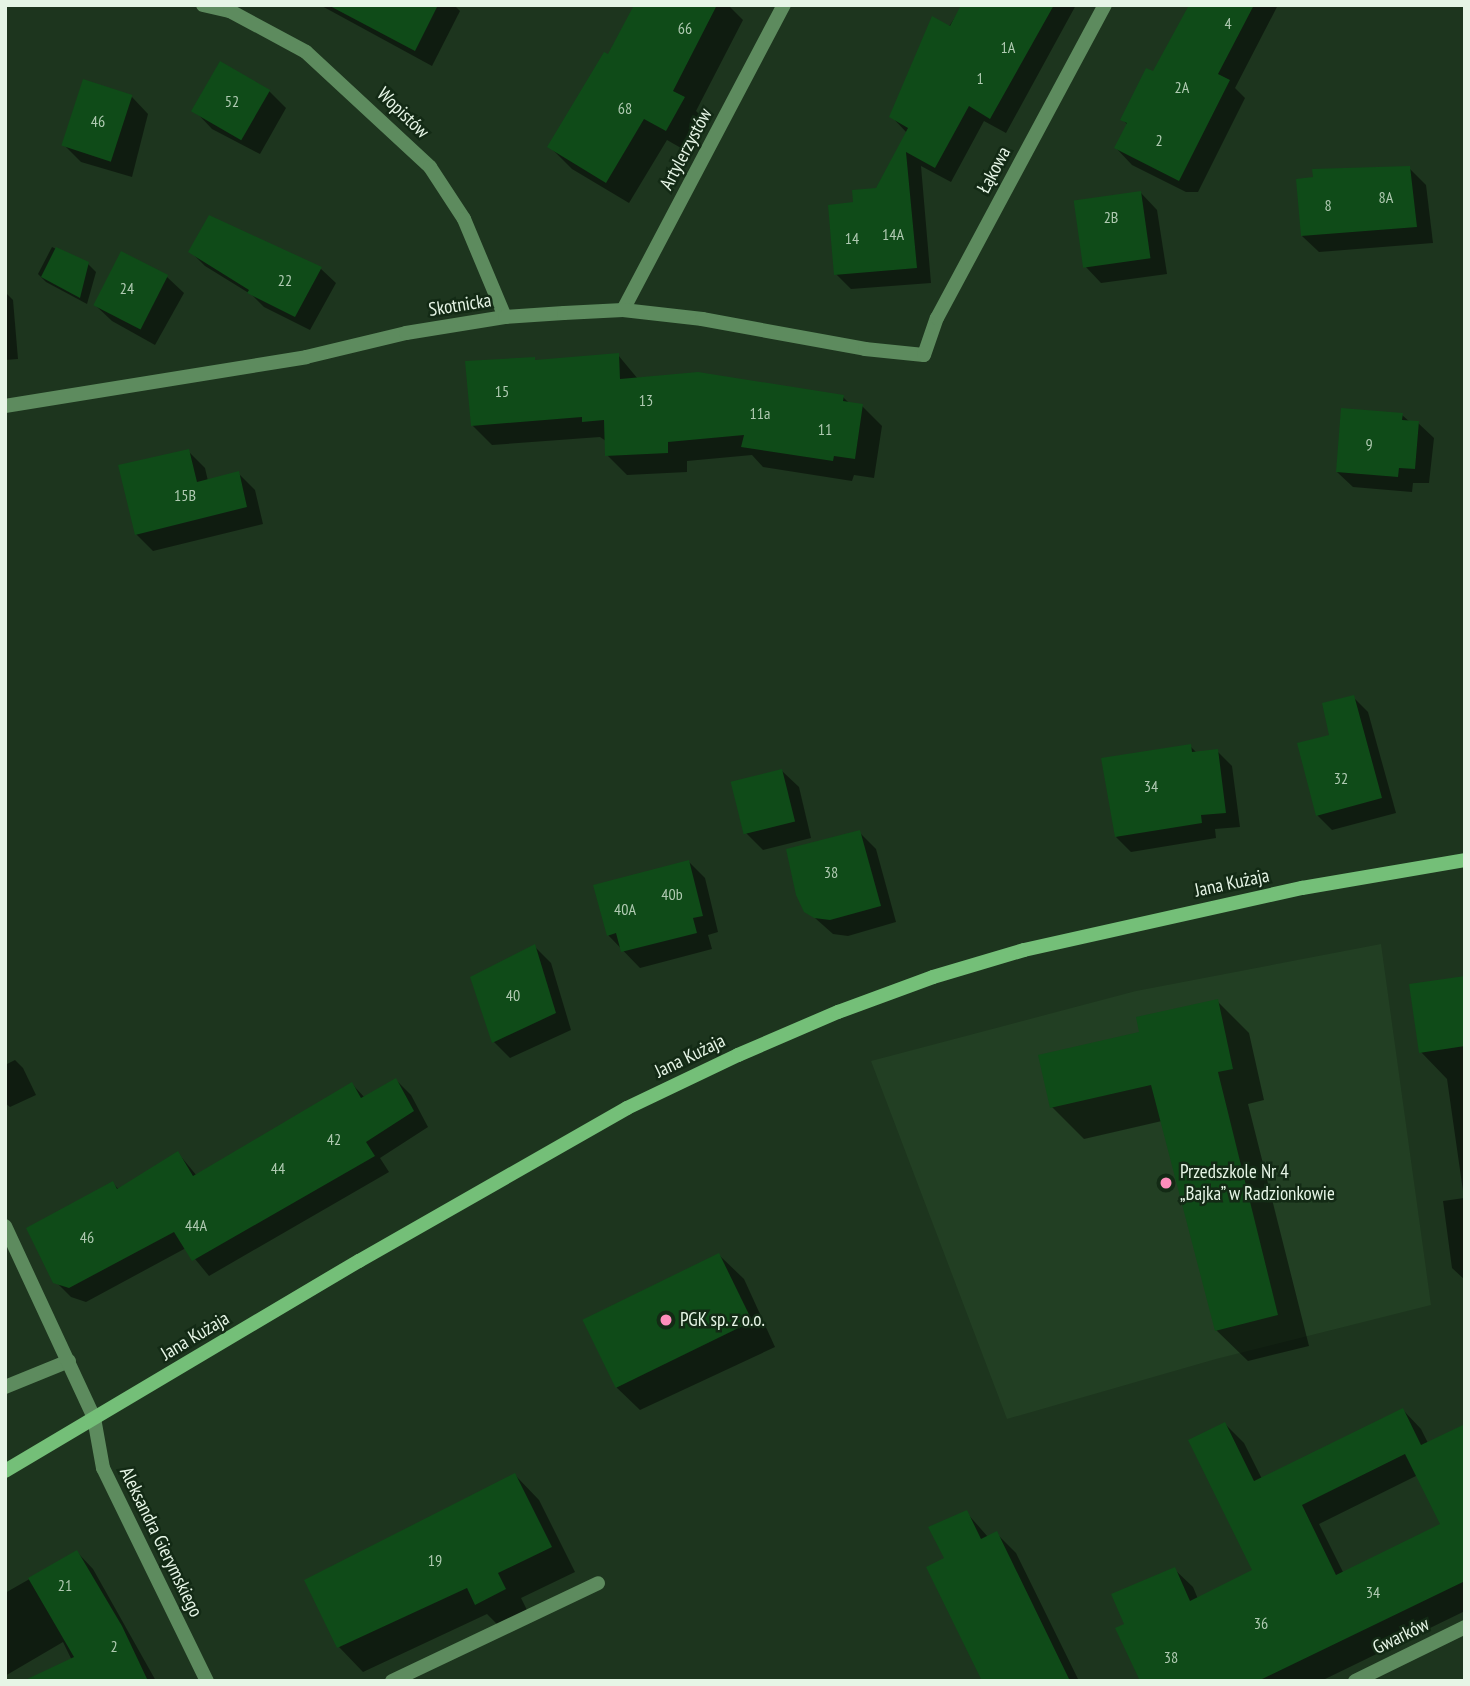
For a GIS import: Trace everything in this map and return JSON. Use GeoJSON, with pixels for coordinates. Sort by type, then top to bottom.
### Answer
{"type":"FeatureCollection","features":[{"type":"Feature","properties":{"kind":"street","name":"Wopistów"},"geometry":{"type":"LineString","coordinates":[[203,5],[230,11],[306,52],[430,167],[464,219],[505,317]]}},
{"type":"Feature","properties":{"kind":"street","name":"Artylerzystów"},"geometry":{"type":"LineString","coordinates":[[622,310],[784,5]]}},
{"type":"Feature","properties":{"kind":"street","name":"Łąkowa"},"geometry":{"type":"LineString","coordinates":[[924,355],[937,318],[1104,5]]}},
{"type":"Feature","properties":{"kind":"street","name":"Skotnicka"},"geometry":{"type":"LineString","coordinates":[[5,406],[294,359],[406,333],[505,317],[622,310],[702,319],[865,349],[924,355]]}},
{"type":"Feature","properties":{"kind":"street","name":"Jana Kużaja"},"geometry":{"type":"LineString","coordinates":[[5,1471],[371,1254],[628,1108],[738,1055],[838,1012],[933,977],[1049,944],[1302,888],[1465,860]]}},
{"type":"Feature","properties":{"kind":"street","name":"Aleksandra Gierymskiego"},"geometry":{"type":"LineString","coordinates":[[5,1226],[94,1418],[103,1468],[207,1681]]}},
{"type":"Feature","properties":{"kind":"street"},"geometry":{"type":"LineString","coordinates":[[5,1387],[69,1361]]}},
{"type":"Feature","properties":{"kind":"street"},"geometry":{"type":"LineString","coordinates":[[392,1681],[598,1583]]}},
{"type":"Feature","properties":{"kind":"street","name":"Gwarków"},"geometry":{"type":"LineString","coordinates":[[1355,1681],[1465,1627]]}},
{"type":"Feature","properties":{"kind":"shaded area","name":"Przedszkole Nr 4 „Bajka” w Radzionkowie"},"geometry":{"type":"Polygon","coordinates":[[[1381,944],[1431,1305],[1216,1359],[1007,1419],[871,1061],[1136,991],[1381,944]]]}},
{"type":"Feature","properties":{"kind":"building"},"geometry":{"type":"Polygon","coordinates":[[[328,5],[438,5],[415,51],[328,5]]]}},
{"type":"Feature","properties":{"kind":"building"},"geometry":{"type":"Polygon","coordinates":[[[634,5],[717,5],[673,91],[685,97],[666,131],[644,119],[606,183],[547,147],[604,52],[608,54],[634,5]]]}},
{"type":"Feature","properties":{"kind":"building"},"geometry":{"type":"Polygon","coordinates":[[[961,5],[1054,5],[990,119],[969,106],[935,168],[906,152],[917,268],[834,275],[828,205],[853,202],[852,190],[876,188],[908,128],[889,117],[932,16],[950,26],[961,5]]]}},
{"type":"Feature","properties":{"kind":"building"},"geometry":{"type":"Polygon","coordinates":[[[1189,5],[1254,5],[1218,74],[1230,80],[1179,181],[1114,148],[1127,123],[1120,120],[1146,68],[1153,71],[1189,5]]]}},
{"type":"Feature","properties":{"kind":"building"},"geometry":{"type":"Polygon","coordinates":[[[220,61],[270,90],[241,140],[191,111],[220,61]]]}},
{"type":"Feature","properties":{"kind":"building"},"geometry":{"type":"Polygon","coordinates":[[[83,79],[132,95],[111,162],[61,146],[83,79]]]}},
{"type":"Feature","properties":{"kind":"building"},"geometry":{"type":"Polygon","coordinates":[[[1410,166],[1417,227],[1301,236],[1296,179],[1313,177],[1312,169],[1410,166]]]}},
{"type":"Feature","properties":{"kind":"building"},"geometry":{"type":"Polygon","coordinates":[[[1141,191],[1150,258],[1083,268],[1074,200],[1141,191]]]}},
{"type":"Feature","properties":{"kind":"building"},"geometry":{"type":"Polygon","coordinates":[[[209,215],[322,267],[295,317],[247,293],[249,290],[188,252],[209,215]]]}},
{"type":"Feature","properties":{"kind":"building"},"geometry":{"type":"Polygon","coordinates":[[[56,247],[89,262],[80,298],[41,277],[56,247]]]}},
{"type":"Feature","properties":{"kind":"building"},"geometry":{"type":"Polygon","coordinates":[[[121,251],[168,275],[141,329],[93,305],[121,251]]]}},
{"type":"Feature","properties":{"kind":"building"},"geometry":{"type":"Polygon","coordinates":[[[619,353],[620,379],[698,372],[844,395],[843,401],[863,404],[855,459],[834,456],[833,461],[741,447],[744,435],[668,442],[668,453],[605,456],[604,420],[582,422],[582,417],[471,426],[465,361],[535,357],[535,360],[619,353]]]}},
{"type":"Feature","properties":{"kind":"building"},"geometry":{"type":"Polygon","coordinates":[[[1341,408],[1403,413],[1402,420],[1419,421],[1415,469],[1399,468],[1398,477],[1336,472],[1341,408]]]}},
{"type":"Feature","properties":{"kind":"building"},"geometry":{"type":"Polygon","coordinates":[[[189,449],[197,482],[239,471],[247,507],[135,535],[118,465],[189,449]]]}},
{"type":"Feature","properties":{"kind":"building"},"geometry":{"type":"Polygon","coordinates":[[[1354,695],[1382,798],[1316,816],[1297,743],[1329,735],[1322,703],[1354,695]]]}},
{"type":"Feature","properties":{"kind":"building"},"geometry":{"type":"Polygon","coordinates":[[[1191,744],[1192,752],[1218,749],[1226,813],[1201,815],[1202,823],[1115,837],[1101,758],[1191,744]]]}},
{"type":"Feature","properties":{"kind":"building"},"geometry":{"type":"Polygon","coordinates":[[[782,769],[795,821],[744,834],[731,782],[782,769]]]}},
{"type":"Feature","properties":{"kind":"building"},"geometry":{"type":"Polygon","coordinates":[[[860,830],[881,906],[830,920],[814,918],[804,912],[796,895],[786,849],[860,830]]]}},
{"type":"Feature","properties":{"kind":"building"},"geometry":{"type":"Polygon","coordinates":[[[689,860],[703,916],[693,918],[697,933],[621,952],[616,933],[607,936],[593,885],[689,860]]]}},
{"type":"Feature","properties":{"kind":"building"},"geometry":{"type":"Polygon","coordinates":[[[535,944],[556,1013],[492,1043],[470,977],[535,944]]]}},
{"type":"Feature","properties":{"kind":"building"},"geometry":{"type":"Polygon","coordinates":[[[1465,976],[1465,1046],[1419,1053],[1409,984],[1465,976]]]}},
{"type":"Feature","properties":{"kind":"building"},"geometry":{"type":"Polygon","coordinates":[[[1218,999],[1233,1069],[1218,1072],[1278,1315],[1215,1331],[1151,1085],[1050,1108],[1038,1055],[1139,1032],[1136,1017],[1218,999]]]}},
{"type":"Feature","properties":{"kind":"building"},"geometry":{"type":"Polygon","coordinates":[[[396,1078],[414,1111],[366,1142],[375,1156],[192,1261],[174,1232],[69,1288],[53,1283],[26,1228],[113,1181],[117,1189],[178,1151],[193,1176],[352,1082],[361,1098],[396,1078]]]}},
{"type":"Feature","properties":{"kind":"building","name":"PGK sp. z o.o."},"geometry":{"type":"Polygon","coordinates":[[[719,1253],[752,1321],[616,1388],[582,1320],[719,1253]]]}},
{"type":"Feature","properties":{"kind":"building"},"geometry":{"type":"Polygon","coordinates":[[[1403,1408],[1421,1445],[1465,1424],[1465,1581],[1258,1681],[1140,1681],[1115,1628],[1124,1624],[1111,1594],[1175,1567],[1190,1601],[1252,1570],[1188,1440],[1225,1422],[1254,1481],[1403,1408]],[[1405,1454],[1302,1505],[1336,1575],[1440,1524],[1405,1454]]]}},
{"type":"Feature","properties":{"kind":"building"},"geometry":{"type":"Polygon","coordinates":[[[515,1473],[552,1547],[498,1573],[506,1589],[475,1605],[467,1588],[337,1648],[304,1580],[515,1473]]]}},
{"type":"Feature","properties":{"kind":"building"},"geometry":{"type":"Polygon","coordinates":[[[967,1510],[981,1539],[997,1531],[1070,1681],[982,1681],[926,1567],[944,1558],[928,1527],[967,1510]]]}},
{"type":"Feature","properties":{"kind":"building"},"geometry":{"type":"Polygon","coordinates":[[[77,1550],[122,1626],[148,1681],[23,1681],[74,1657],[28,1578],[77,1550]]]}},
{"type":"Feature","properties":{"kind":"place","name":"Przedszkole Nr 4 „Bajka” w Radzionkowie"},"geometry":{"type":"Point","coordinates":[1166,1183]}},
{"type":"Feature","properties":{"kind":"place","name":"PGK sp. z o.o."},"geometry":{"type":"Point","coordinates":[666,1320]}}]}
